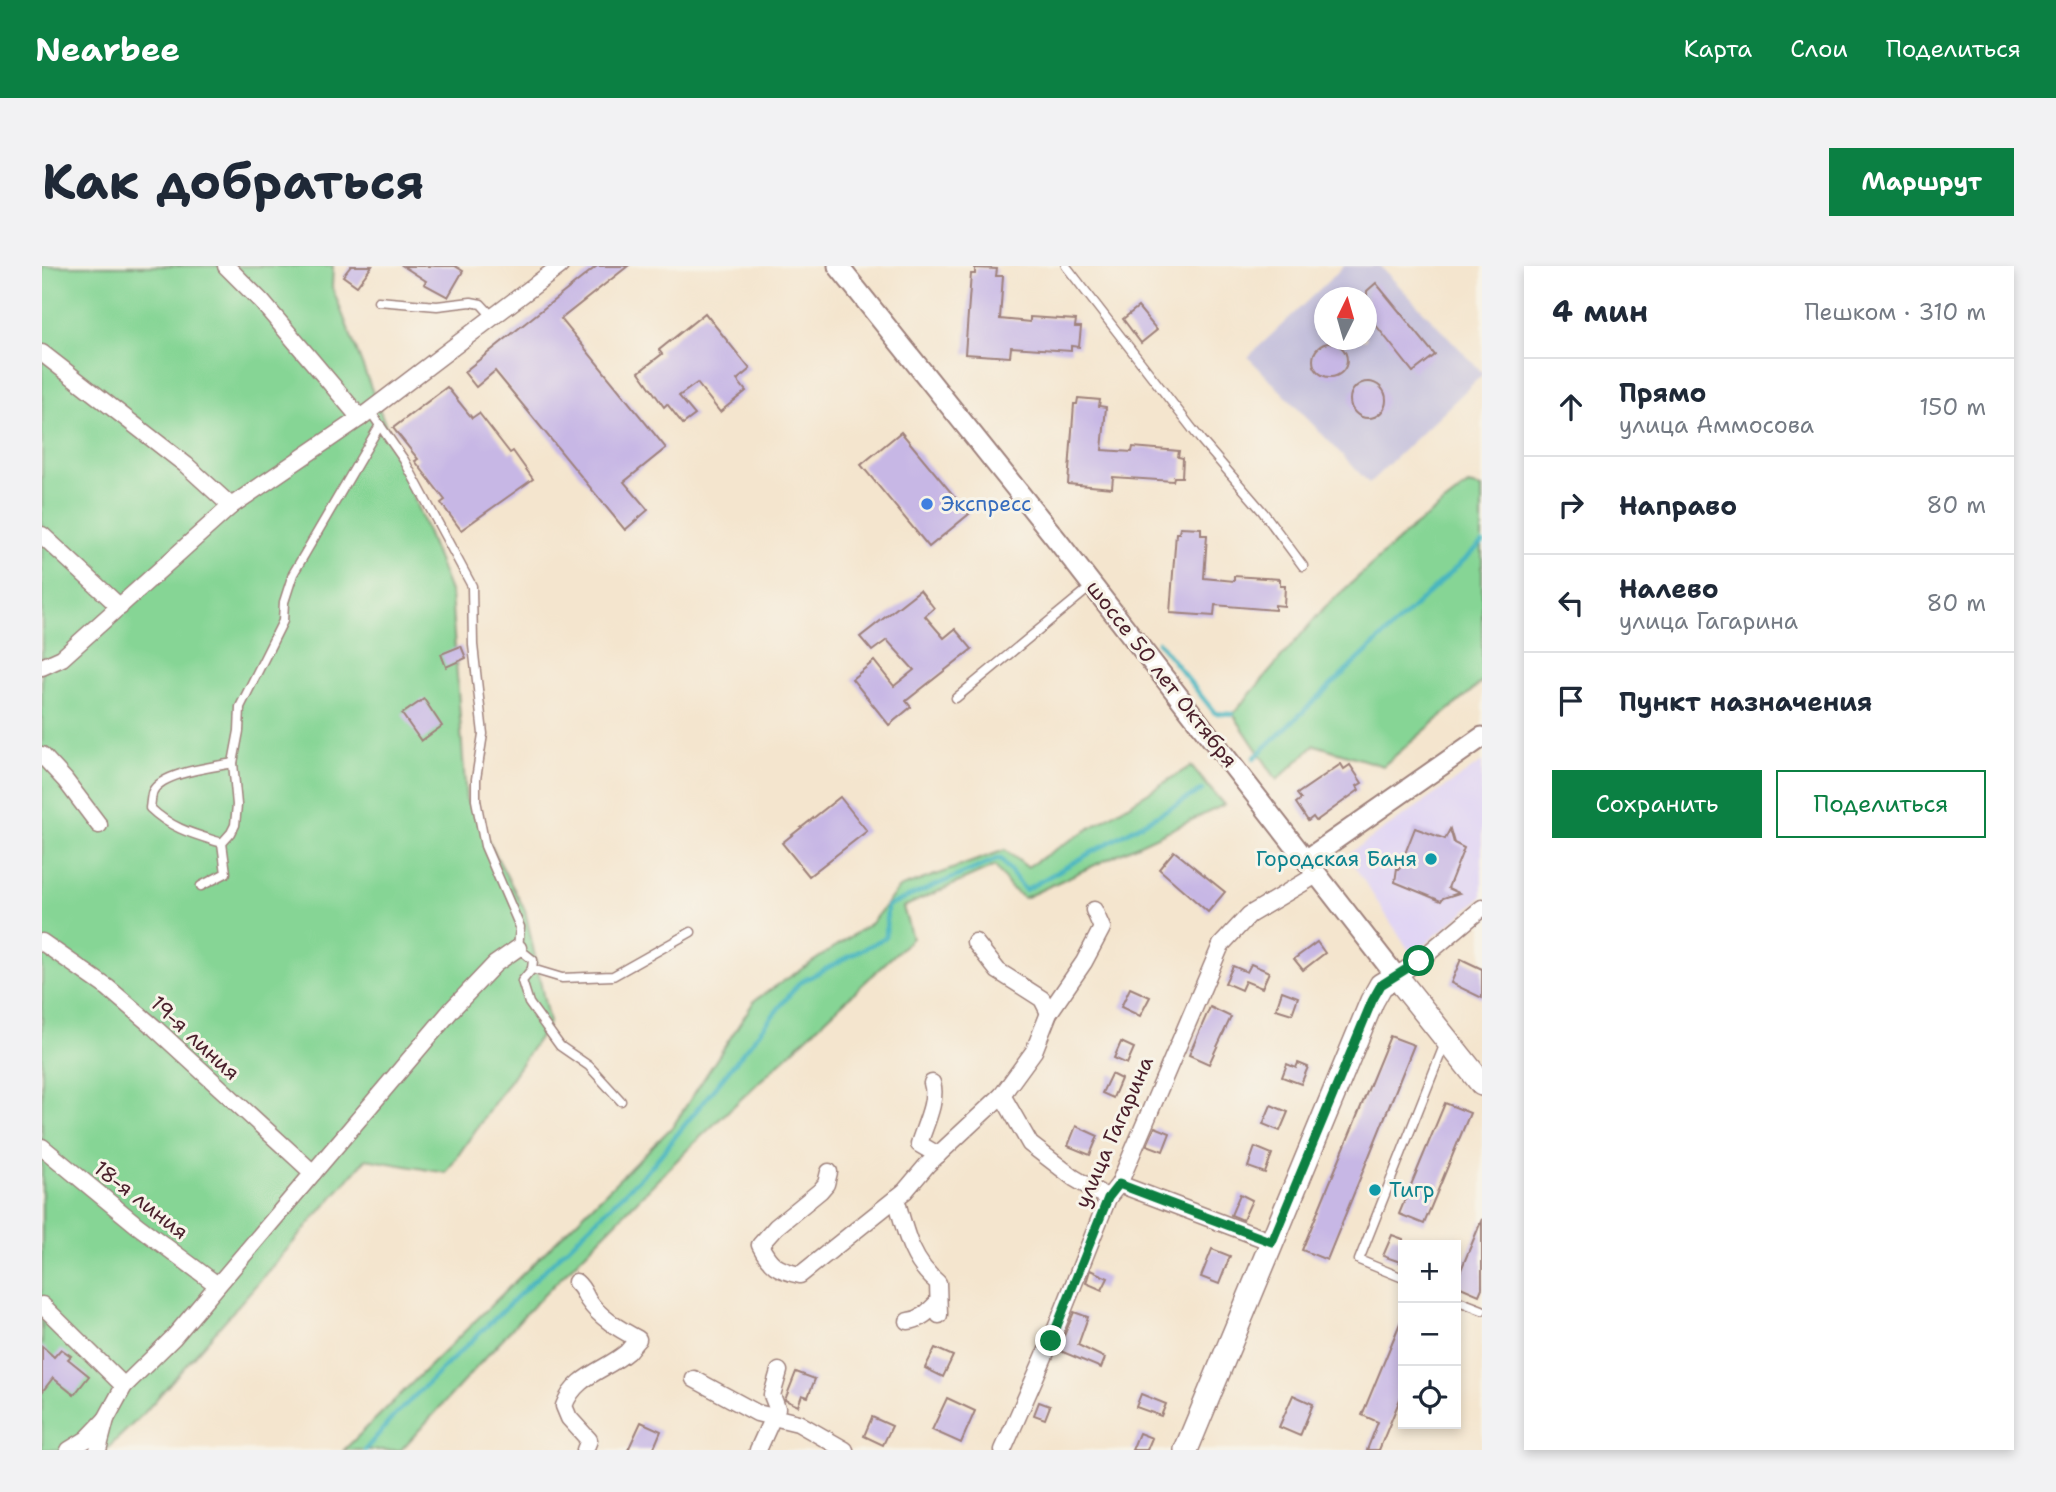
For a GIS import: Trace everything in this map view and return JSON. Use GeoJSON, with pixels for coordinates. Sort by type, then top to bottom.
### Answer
{"type":"FeatureCollection","features":[{"type":"Feature","properties":{"kind":"main road","name":"шоссе 50 лет Октября"},"geometry":{"type":"LineString","coordinates":[[1396,976],[1482,1084]]}},
{"type":"Feature","properties":{"kind":"main road"},"geometry":{"type":"LineString","coordinates":[[1186,1450],[1372,1001],[1381,985],[1396,976]]}},
{"type":"Feature","properties":{"kind":"street"},"geometry":{"type":"LineString","coordinates":[[226,266],[365,414]]}},
{"type":"Feature","properties":{"kind":"street"},"geometry":{"type":"LineString","coordinates":[[42,667],[62,658],[231,506],[365,414],[560,266]]}},
{"type":"Feature","properties":{"kind":"street","name":"шоссе 50 лет Октября"},"geometry":{"type":"LineString","coordinates":[[838,266],[1093,585],[1396,976]]}},
{"type":"Feature","properties":{"kind":"street"},"geometry":{"type":"LineString","coordinates":[[42,353],[186,465],[231,506]]}},
{"type":"Feature","properties":{"kind":"street"},"geometry":{"type":"LineString","coordinates":[[42,535],[120,607]]}},
{"type":"Feature","properties":{"kind":"street","name":"улица Гагарина"},"geometry":{"type":"LineString","coordinates":[[1003,1450],[1051,1341],[1108,1198],[1119,1184],[1221,946],[1249,915],[1482,737]]}},
{"type":"Feature","properties":{"kind":"street"},"geometry":{"type":"LineString","coordinates":[[42,755],[99,825]]}},
{"type":"Feature","properties":{"kind":"street"},"geometry":{"type":"LineString","coordinates":[[1396,976],[1419,961],[1482,908]]}},
{"type":"Feature","properties":{"kind":"street"},"geometry":{"type":"LineString","coordinates":[[828,1172],[826,1184],[820,1191],[776,1227],[760,1245],[768,1261],[788,1272],[800,1275],[896,1198],[1002,1095],[1034,1051],[1049,1013],[1084,962],[1102,928],[1094,910]]}},
{"type":"Feature","properties":{"kind":"street","name":"19-я линия"},"geometry":{"type":"LineString","coordinates":[[42,942],[127,1004],[313,1173]]}},
{"type":"Feature","properties":{"kind":"street"},"geometry":{"type":"LineString","coordinates":[[975,942],[998,971],[1042,999],[1049,1013]]}},
{"type":"Feature","properties":{"kind":"street"},"geometry":{"type":"LineString","coordinates":[[98,1450],[106,1419],[124,1386],[173,1338],[216,1284],[255,1242],[454,1007],[495,964],[518,948]]}},
{"type":"Feature","properties":{"kind":"street"},"geometry":{"type":"LineString","coordinates":[[932,1083],[934,1089],[919,1144],[938,1155]]}},
{"type":"Feature","properties":{"kind":"street"},"geometry":{"type":"LineString","coordinates":[[1002,1095],[1030,1144],[1074,1178],[1108,1198]]}},
{"type":"Feature","properties":{"kind":"street","name":"18-я линия"},"geometry":{"type":"LineString","coordinates":[[42,1147],[138,1226],[216,1284]]}},
{"type":"Feature","properties":{"kind":"street"},"geometry":{"type":"LineString","coordinates":[[1119,1184],[1272,1242]]}},
{"type":"Feature","properties":{"kind":"street"},"geometry":{"type":"LineString","coordinates":[[896,1198],[912,1253],[925,1272],[938,1283],[940,1291],[938,1308],[915,1321],[908,1321]]}},
{"type":"Feature","properties":{"kind":"street"},"geometry":{"type":"LineString","coordinates":[[576,1282],[584,1289],[588,1300],[612,1325],[638,1339],[626,1352],[572,1388],[566,1398],[564,1405],[569,1418],[589,1440],[585,1450]]}},
{"type":"Feature","properties":{"kind":"street"},"geometry":{"type":"LineString","coordinates":[[42,1305],[124,1386]]}},
{"type":"Feature","properties":{"kind":"street"},"geometry":{"type":"LineString","coordinates":[[758,1450],[777,1408],[772,1395],[779,1371]]}},
{"type":"Feature","properties":{"kind":"street"},"geometry":{"type":"LineString","coordinates":[[694,1379],[757,1413],[808,1428],[845,1450]]}},
{"type":"Feature","properties":{"kind":"street"},"geometry":{"type":"LineString","coordinates":[[69,1450],[87,1439],[106,1419]]}},
{"type":"Feature","properties":{"kind":"lane"},"geometry":{"type":"LineString","coordinates":[[1066,266],[1303,566]]}},
{"type":"Feature","properties":{"kind":"lane"},"geometry":{"type":"LineString","coordinates":[[378,301],[437,306],[471,302],[481,304],[494,317]]}},
{"type":"Feature","properties":{"kind":"lane"},"geometry":{"type":"LineString","coordinates":[[365,414],[380,425],[410,470],[472,586],[473,645],[483,734],[476,800],[485,846],[520,927],[518,948],[533,960],[532,969],[522,981],[530,1003],[560,1046],[589,1066],[621,1101]]}},
{"type":"Feature","properties":{"kind":"lane"},"geometry":{"type":"LineString","coordinates":[[201,886],[226,873],[222,843],[235,825],[237,805],[233,762],[240,707],[283,621],[284,603],[293,574],[380,425]]}},
{"type":"Feature","properties":{"kind":"lane"},"geometry":{"type":"LineString","coordinates":[[956,698],[1093,585]]}},
{"type":"Feature","properties":{"kind":"lane"},"geometry":{"type":"LineString","coordinates":[[222,843],[177,829],[150,808],[153,791],[162,781],[187,772],[233,762]]}},
{"type":"Feature","properties":{"kind":"lane"},"geometry":{"type":"LineString","coordinates":[[532,969],[562,978],[613,976],[691,932]]}},
{"type":"Feature","properties":{"kind":"lane"},"geometry":{"type":"LineString","coordinates":[[1398,1276],[1359,1259],[1447,1039]]}},
{"type":"Feature","properties":{"kind":"lane"},"geometry":{"type":"LineString","coordinates":[[1461,1302],[1482,1310]]}},
{"type":"Feature","properties":{"kind":"shaded area"},"geometry":{"type":"Polygon","coordinates":[[[1344,266],[1380,266],[1482,372],[1482,375],[1369,483],[1248,357],[1314,294],[1314,350],[1377,350],[1377,287],[1322,287],[1344,266]]]}},
{"type":"Feature","properties":{"kind":"shaded area"},"geometry":{"type":"Polygon","coordinates":[[[1482,762],[1482,897],[1412,955],[1347,855],[1482,762]]]}},
{"type":"Feature","properties":{"kind":"green space"},"geometry":{"type":"Polygon","coordinates":[[[42,266],[333,266],[332,287],[451,594],[466,799],[525,910],[549,1023],[446,1173],[366,1159],[145,1412],[106,1450],[42,1450],[42,266]]]}},
{"type":"Feature","properties":{"kind":"green space"},"geometry":{"type":"Polygon","coordinates":[[[1468,485],[1482,488],[1482,682],[1383,766],[1315,745],[1277,780],[1233,714],[1324,608],[1412,528],[1468,485]]]}},
{"type":"Feature","properties":{"kind":"green space"},"geometry":{"type":"Polygon","coordinates":[[[1191,766],[1224,805],[1024,898],[1010,887],[995,866],[903,907],[912,938],[691,1146],[526,1313],[401,1450],[344,1450],[673,1126],[755,1000],[871,923],[899,888],[1005,850],[1027,867],[1191,766]]]}},
{"type":"Feature","properties":{"kind":"building"},"geometry":{"type":"Polygon","coordinates":[[[351,266],[372,266],[357,286],[343,276],[351,266]]]}},
{"type":"Feature","properties":{"kind":"building"},"geometry":{"type":"Polygon","coordinates":[[[403,266],[455,266],[463,271],[448,297],[424,284],[426,281],[403,266]]]}},
{"type":"Feature","properties":{"kind":"building"},"geometry":{"type":"Polygon","coordinates":[[[597,266],[628,266],[561,319],[666,448],[624,482],[648,510],[625,530],[495,371],[476,387],[464,372],[597,266]]]}},
{"type":"Feature","properties":{"kind":"building"},"geometry":{"type":"Polygon","coordinates":[[[975,268],[997,269],[996,276],[1003,276],[1000,319],[1030,322],[1030,317],[1076,320],[1075,327],[1081,327],[1079,347],[1071,346],[1071,351],[1011,347],[1010,357],[965,354],[971,274],[975,274],[975,268]]]}},
{"type":"Feature","properties":{"kind":"building"},"geometry":{"type":"Polygon","coordinates":[[[1376,283],[1435,355],[1413,372],[1377,327],[1377,287],[1372,287],[1376,283]]]}},
{"type":"Feature","properties":{"kind":"building"},"geometry":{"type":"Polygon","coordinates":[[[1138,307],[1157,330],[1141,343],[1123,319],[1138,307]]]}},
{"type":"Feature","properties":{"kind":"building"},"geometry":{"type":"Polygon","coordinates":[[[705,313],[750,369],[737,380],[746,391],[720,412],[697,383],[679,396],[695,415],[683,424],[667,404],[664,407],[639,372],[662,354],[659,350],[705,313]]]}},
{"type":"Feature","properties":{"kind":"building"},"geometry":{"type":"Polygon","coordinates":[[[1316,350],[1344,350],[1346,367],[1337,376],[1323,376],[1314,367],[1316,350]]]}},
{"type":"Feature","properties":{"kind":"building"},"geometry":{"type":"Polygon","coordinates":[[[1368,382],[1381,387],[1386,400],[1381,413],[1368,418],[1355,413],[1350,400],[1355,387],[1368,382]]]}},
{"type":"Feature","properties":{"kind":"building"},"geometry":{"type":"Polygon","coordinates":[[[447,387],[472,418],[479,413],[510,453],[513,451],[533,479],[461,530],[441,503],[445,500],[415,461],[418,459],[393,428],[447,387]]]}},
{"type":"Feature","properties":{"kind":"building"},"geometry":{"type":"Polygon","coordinates":[[[1078,398],[1100,400],[1099,406],[1106,407],[1102,450],[1132,452],[1133,447],[1179,451],[1178,457],[1183,458],[1182,477],[1174,477],[1173,481],[1113,477],[1112,488],[1068,484],[1074,404],[1077,404],[1078,398]]]}},
{"type":"Feature","properties":{"kind":"building"},"geometry":{"type":"Polygon","coordinates":[[[901,432],[969,514],[929,547],[861,465],[901,432]]]}},
{"type":"Feature","properties":{"kind":"building"},"geometry":{"type":"Polygon","coordinates":[[[1180,527],[1201,528],[1201,535],[1207,535],[1204,578],[1234,581],[1234,576],[1280,579],[1280,586],[1285,586],[1284,606],[1275,605],[1275,610],[1215,605],[1214,616],[1170,613],[1176,533],[1179,533],[1180,527]]]}},
{"type":"Feature","properties":{"kind":"building"},"geometry":{"type":"Polygon","coordinates":[[[920,590],[934,608],[925,616],[944,638],[955,629],[972,649],[906,701],[911,707],[889,725],[852,679],[874,661],[894,686],[914,670],[887,640],[872,651],[860,637],[920,590]]]}},
{"type":"Feature","properties":{"kind":"building"},"geometry":{"type":"Polygon","coordinates":[[[461,646],[466,658],[446,667],[441,654],[461,646]]]}},
{"type":"Feature","properties":{"kind":"building"},"geometry":{"type":"Polygon","coordinates":[[[424,699],[442,726],[421,741],[402,714],[424,699]]]}},
{"type":"Feature","properties":{"kind":"building"},"geometry":{"type":"Polygon","coordinates":[[[1341,764],[1344,769],[1350,765],[1362,783],[1357,786],[1359,790],[1316,821],[1313,817],[1308,821],[1296,803],[1301,799],[1297,794],[1341,764]]]}},
{"type":"Feature","properties":{"kind":"building"},"geometry":{"type":"Polygon","coordinates":[[[840,797],[867,831],[809,876],[782,843],[840,797]]]}},
{"type":"Feature","properties":{"kind":"building","name":"Городская Баня"},"geometry":{"type":"Polygon","coordinates":[[[1415,828],[1445,839],[1450,829],[1454,843],[1464,848],[1448,888],[1459,893],[1441,901],[1395,882],[1397,868],[1399,869],[1415,828]]]}},
{"type":"Feature","properties":{"kind":"building"},"geometry":{"type":"Polygon","coordinates":[[[1174,851],[1225,892],[1208,912],[1159,869],[1174,851]]]}},
{"type":"Feature","properties":{"kind":"building"},"geometry":{"type":"Polygon","coordinates":[[[1317,942],[1325,953],[1303,970],[1294,959],[1317,942]]]}},
{"type":"Feature","properties":{"kind":"building"},"geometry":{"type":"Polygon","coordinates":[[[1461,959],[1482,969],[1482,998],[1451,983],[1461,959]]]}},
{"type":"Feature","properties":{"kind":"building"},"geometry":{"type":"Polygon","coordinates":[[[1251,964],[1269,972],[1262,988],[1245,981],[1241,990],[1225,983],[1233,966],[1247,972],[1251,964]]]}},
{"type":"Feature","properties":{"kind":"building"},"geometry":{"type":"Polygon","coordinates":[[[1130,988],[1150,997],[1140,1016],[1121,1007],[1130,988]]]}},
{"type":"Feature","properties":{"kind":"building"},"geometry":{"type":"Polygon","coordinates":[[[1282,991],[1298,997],[1292,1014],[1276,1009],[1282,991]]]}},
{"type":"Feature","properties":{"kind":"building"},"geometry":{"type":"Polygon","coordinates":[[[1210,1007],[1231,1017],[1209,1064],[1189,1055],[1210,1007]]]}},
{"type":"Feature","properties":{"kind":"building"},"geometry":{"type":"Polygon","coordinates":[[[1390,1036],[1414,1045],[1327,1260],[1302,1250],[1390,1036]]]}},
{"type":"Feature","properties":{"kind":"building"},"geometry":{"type":"Polygon","coordinates":[[[1121,1042],[1134,1048],[1127,1064],[1114,1058],[1121,1042]]]}},
{"type":"Feature","properties":{"kind":"building"},"geometry":{"type":"Polygon","coordinates":[[[1298,1063],[1308,1067],[1301,1084],[1282,1077],[1287,1064],[1296,1068],[1298,1063]]]}},
{"type":"Feature","properties":{"kind":"building"},"geometry":{"type":"Polygon","coordinates":[[[1111,1074],[1121,1079],[1113,1098],[1102,1093],[1111,1074]]]}},
{"type":"Feature","properties":{"kind":"building"},"geometry":{"type":"Polygon","coordinates":[[[1445,1103],[1470,1113],[1424,1224],[1399,1214],[1445,1103]]]}},
{"type":"Feature","properties":{"kind":"building"},"geometry":{"type":"Polygon","coordinates":[[[1271,1105],[1288,1112],[1280,1131],[1263,1124],[1271,1105]]]}},
{"type":"Feature","properties":{"kind":"building"},"geometry":{"type":"Polygon","coordinates":[[[1076,1126],[1098,1136],[1090,1155],[1068,1146],[1076,1126]]]}},
{"type":"Feature","properties":{"kind":"building"},"geometry":{"type":"Polygon","coordinates":[[[1155,1127],[1170,1133],[1163,1151],[1147,1145],[1155,1127]]]}},
{"type":"Feature","properties":{"kind":"building"},"geometry":{"type":"Polygon","coordinates":[[[1255,1147],[1272,1154],[1265,1173],[1248,1167],[1255,1147]]]}},
{"type":"Feature","properties":{"kind":"building"},"geometry":{"type":"Polygon","coordinates":[[[1240,1194],[1252,1200],[1243,1220],[1231,1215],[1240,1194]]]}},
{"type":"Feature","properties":{"kind":"building"},"geometry":{"type":"Polygon","coordinates":[[[1482,1219],[1482,1288],[1479,1295],[1461,1287],[1461,1270],[1482,1219]]]}},
{"type":"Feature","properties":{"kind":"building"},"geometry":{"type":"Polygon","coordinates":[[[1392,1235],[1403,1239],[1398,1240],[1398,1261],[1383,1256],[1392,1235]]]}},
{"type":"Feature","properties":{"kind":"building"},"geometry":{"type":"Polygon","coordinates":[[[1212,1249],[1230,1256],[1219,1284],[1201,1277],[1212,1249]]]}},
{"type":"Feature","properties":{"kind":"building"},"geometry":{"type":"Polygon","coordinates":[[[1090,1270],[1108,1278],[1102,1290],[1086,1283],[1090,1270]]]}},
{"type":"Feature","properties":{"kind":"building"},"geometry":{"type":"Polygon","coordinates":[[[1074,1312],[1088,1317],[1078,1345],[1105,1358],[1101,1368],[1058,1350],[1074,1312]]]}},
{"type":"Feature","properties":{"kind":"building"},"geometry":{"type":"Polygon","coordinates":[[[1398,1328],[1398,1404],[1379,1450],[1367,1450],[1378,1422],[1362,1415],[1398,1328]]]}},
{"type":"Feature","properties":{"kind":"building"},"geometry":{"type":"Polygon","coordinates":[[[42,1346],[54,1357],[61,1349],[71,1356],[68,1359],[89,1376],[74,1395],[53,1378],[42,1392],[42,1346]]]}},
{"type":"Feature","properties":{"kind":"building"},"geometry":{"type":"Polygon","coordinates":[[[935,1348],[953,1356],[943,1377],[925,1368],[935,1348]]]}},
{"type":"Feature","properties":{"kind":"building"},"geometry":{"type":"Polygon","coordinates":[[[796,1372],[815,1379],[808,1397],[802,1395],[798,1406],[785,1400],[796,1372]]]}},
{"type":"Feature","properties":{"kind":"building"},"geometry":{"type":"Polygon","coordinates":[[[1141,1394],[1166,1404],[1161,1416],[1136,1407],[1141,1394]]]}},
{"type":"Feature","properties":{"kind":"building"},"geometry":{"type":"Polygon","coordinates":[[[1293,1395],[1313,1404],[1300,1436],[1279,1427],[1293,1395]]]}},
{"type":"Feature","properties":{"kind":"building"},"geometry":{"type":"Polygon","coordinates":[[[947,1398],[975,1411],[961,1443],[932,1430],[947,1398]]]}},
{"type":"Feature","properties":{"kind":"building"},"geometry":{"type":"Polygon","coordinates":[[[1039,1402],[1050,1406],[1045,1419],[1034,1415],[1039,1402]]]}},
{"type":"Feature","properties":{"kind":"building"},"geometry":{"type":"Polygon","coordinates":[[[872,1417],[892,1426],[883,1445],[864,1436],[872,1417]]]}},
{"type":"Feature","properties":{"kind":"building"},"geometry":{"type":"Polygon","coordinates":[[[641,1422],[661,1431],[653,1450],[628,1450],[641,1422]]]}},
{"type":"Feature","properties":{"kind":"building"},"geometry":{"type":"Polygon","coordinates":[[[1139,1433],[1152,1438],[1147,1450],[1132,1450],[1139,1433]]]}},
{"type":"Feature","properties":{"kind":"waterway"},"geometry":{"type":"LineString","coordinates":[[1254,758],[1482,543]]}},
{"type":"Feature","properties":{"kind":"waterway"},"geometry":{"type":"LineString","coordinates":[[1158,642],[1215,713],[1233,714]]}},
{"type":"Feature","properties":{"kind":"waterway"},"geometry":{"type":"LineString","coordinates":[[365,1450],[394,1416],[650,1168],[799,983],[886,937],[887,906],[1000,858],[1025,890],[1202,790]]}},
{"type":"Feature","properties":{"kind":"place","name":"Экспресс"},"geometry":{"type":"Point","coordinates":[927,504]}},
{"type":"Feature","properties":{"kind":"place","name":"Городская Баня"},"geometry":{"type":"Point","coordinates":[1431,859]}},
{"type":"Feature","properties":{"kind":"place","name":"Тигр"},"geometry":{"type":"Point","coordinates":[1375,1190]}},
{"type":"Feature","properties":{"kind":"route"},"geometry":{"type":"LineString","coordinates":[[1051,1341],[1108,1198],[1119,1184],[1272,1242],[1372,1001],[1381,985],[1419,961]]}}]}
